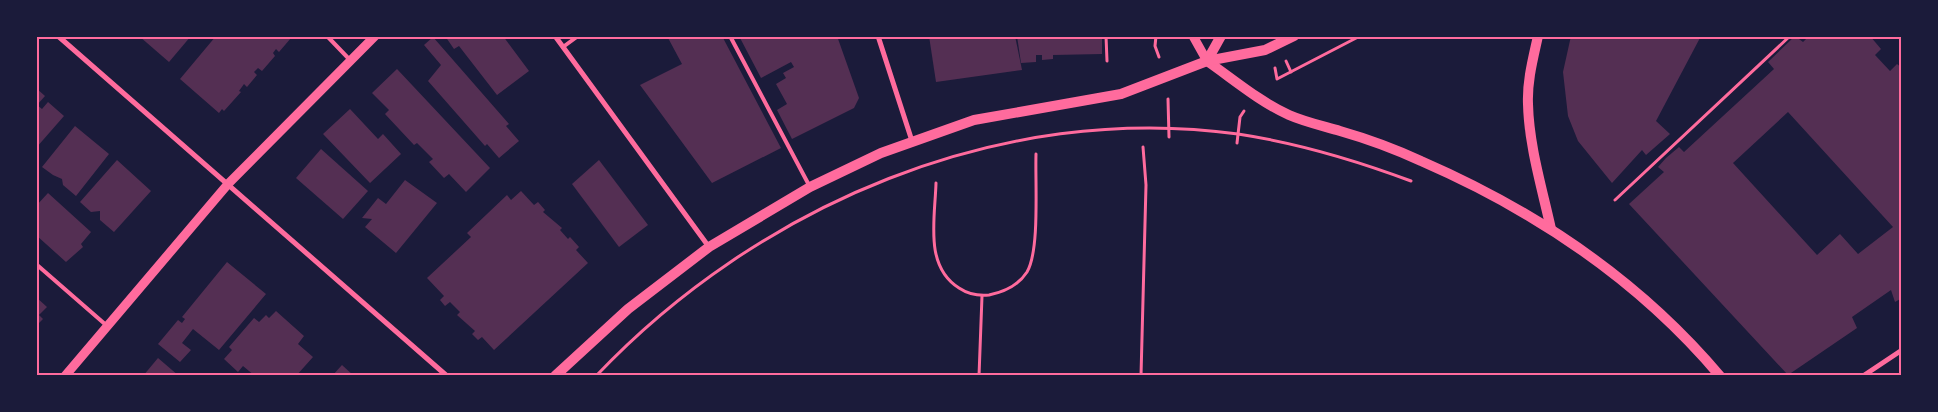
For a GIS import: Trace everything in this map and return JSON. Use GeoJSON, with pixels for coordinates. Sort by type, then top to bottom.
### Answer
{"type":"FeatureCollection","features":[{"type":"Feature","properties":{"kind":"main road"},"geometry":{"type":"LineString","coordinates":[[1207,61],[1221,36]]}},
{"type":"Feature","properties":{"kind":"main road"},"geometry":{"type":"LineString","coordinates":[[555,376],[628,308],[709,247],[810,187],[912,141],[974,120],[1121,94],[1207,61],[1265,50],[1294,36]]}},
{"type":"Feature","properties":{"kind":"main road"},"geometry":{"type":"LineString","coordinates":[[1538,36],[1530,68],[1528,103],[1530,138],[1551,229]]}},
{"type":"Feature","properties":{"kind":"main road"},"geometry":{"type":"LineString","coordinates":[[1207,61],[1289,115],[1370,140],[1472,185],[1551,229],[1601,262],[1654,306],[1720,376]]}},
{"type":"Feature","properties":{"kind":"street"},"geometry":{"type":"LineString","coordinates":[[58,36],[447,376]]}},
{"type":"Feature","properties":{"kind":"street"},"geometry":{"type":"LineString","coordinates":[[65,376],[228,184],[375,36]]}},
{"type":"Feature","properties":{"kind":"street"},"geometry":{"type":"LineString","coordinates":[[555,36],[709,247]]}},
{"type":"Feature","properties":{"kind":"street"},"geometry":{"type":"LineString","coordinates":[[878,36],[912,141]]}},
{"type":"Feature","properties":{"kind":"street"},"geometry":{"type":"LineString","coordinates":[[1193,36],[1207,61]]}},
{"type":"Feature","properties":{"kind":"street"},"geometry":{"type":"LineString","coordinates":[[1863,376],[1902,350]]}},
{"type":"Feature","properties":{"kind":"lane"},"geometry":{"type":"LineString","coordinates":[[327,36],[350,60]]}},
{"type":"Feature","properties":{"kind":"lane"},"geometry":{"type":"LineString","coordinates":[[563,47],[578,36]]}},
{"type":"Feature","properties":{"kind":"lane"},"geometry":{"type":"LineString","coordinates":[[730,36],[810,187]]}},
{"type":"Feature","properties":{"kind":"lane"},"geometry":{"type":"LineString","coordinates":[[36,264],[108,327]]}},
{"type":"Feature","properties":{"kind":"path"},"geometry":{"type":"LineString","coordinates":[[1106,36],[1107,61]]}},
{"type":"Feature","properties":{"kind":"path"},"geometry":{"type":"LineString","coordinates":[[1275,68],[1277,79],[1360,36]]}},
{"type":"Feature","properties":{"kind":"path"},"geometry":{"type":"LineString","coordinates":[[1615,200],[1790,36]]}},
{"type":"Feature","properties":{"kind":"path"},"geometry":{"type":"LineString","coordinates":[[1166,101],[1170,111],[1168,137]]}},
{"type":"Feature","properties":{"kind":"path"},"geometry":{"type":"LineString","coordinates":[[1237,143],[1240,117],[1244,110]]}},
{"type":"Feature","properties":{"kind":"path"},"geometry":{"type":"LineString","coordinates":[[596,376],[653,321],[696,285],[784,229],[856,192],[942,160],[991,146],[1075,132],[1169,129],[1238,134],[1281,142],[1336,156],[1414,182]]}},
{"type":"Feature","properties":{"kind":"path"},"geometry":{"type":"LineString","coordinates":[[1141,376],[1146,185],[1143,147]]}},
{"type":"Feature","properties":{"kind":"path"},"geometry":{"type":"LineString","coordinates":[[936,183],[934,252],[939,268],[950,282],[964,292],[982,296],[999,293],[1015,285],[1027,272],[1033,255],[1036,154]]}},
{"type":"Feature","properties":{"kind":"path"},"geometry":{"type":"LineString","coordinates":[[979,376],[982,296]]}},
{"type":"Feature","properties":{"kind":"building"},"geometry":{"type":"Polygon","coordinates":[[[139,36],[191,36],[169,62],[139,36]]]}},
{"type":"Feature","properties":{"kind":"building"},"geometry":{"type":"Polygon","coordinates":[[[216,36],[289,36],[291,38],[279,52],[276,49],[273,53],[275,56],[262,71],[258,68],[254,72],[257,75],[247,87],[244,84],[239,91],[241,92],[224,111],[222,109],[219,113],[180,79],[216,36]]]}},
{"type":"Feature","properties":{"kind":"building"},"geometry":{"type":"Polygon","coordinates":[[[445,36],[503,36],[529,71],[497,95],[459,46],[454,49],[445,36]]]}},
{"type":"Feature","properties":{"kind":"building"},"geometry":{"type":"Polygon","coordinates":[[[667,36],[722,36],[781,148],[712,183],[640,85],[682,64],[667,36]]]}},
{"type":"Feature","properties":{"kind":"building"},"geometry":{"type":"Polygon","coordinates":[[[739,36],[837,36],[859,98],[854,108],[792,139],[777,110],[787,104],[776,84],[786,78],[783,73],[794,67],[791,62],[761,78],[739,36]]]}},
{"type":"Feature","properties":{"kind":"building"},"geometry":{"type":"Polygon","coordinates":[[[929,36],[1015,36],[1022,70],[936,82],[929,36]]]}},
{"type":"Feature","properties":{"kind":"building"},"geometry":{"type":"Polygon","coordinates":[[[1017,36],[1102,36],[1102,54],[1053,55],[1053,59],[1042,60],[1042,55],[1036,55],[1036,62],[1021,63],[1017,36]]]}},
{"type":"Feature","properties":{"kind":"building"},"geometry":{"type":"Polygon","coordinates":[[[1571,36],[1701,36],[1656,121],[1670,134],[1646,155],[1642,150],[1612,183],[1578,141],[1568,116],[1563,72],[1571,36]]]}},
{"type":"Feature","properties":{"kind":"building"},"geometry":{"type":"Polygon","coordinates":[[[1795,36],[1803,42],[1809,36],[1870,36],[1881,49],[1875,55],[1890,71],[1897,64],[1902,68],[1902,298],[1895,302],[1891,290],[1852,317],[1857,328],[1788,375],[1629,204],[1664,172],[1658,167],[1666,158],[1679,147],[1684,152],[1774,69],[1768,62],[1795,36]],[[1788,112],[1733,163],[1817,255],[1840,234],[1858,254],[1893,227],[1788,112]]]}},
{"type":"Feature","properties":{"kind":"building"},"geometry":{"type":"Polygon","coordinates":[[[433,37],[509,124],[506,126],[519,141],[499,158],[487,144],[485,146],[428,81],[441,65],[424,45],[433,37]]]}},
{"type":"Feature","properties":{"kind":"building"},"geometry":{"type":"Polygon","coordinates":[[[397,69],[490,168],[466,192],[449,174],[444,178],[429,162],[433,159],[417,143],[414,145],[385,114],[389,110],[372,93],[397,69]]]}},
{"type":"Feature","properties":{"kind":"building"},"geometry":{"type":"Polygon","coordinates":[[[36,88],[45,96],[37,105],[42,109],[48,102],[64,116],[36,148],[36,88]]]}},
{"type":"Feature","properties":{"kind":"building"},"geometry":{"type":"Polygon","coordinates":[[[350,109],[378,139],[383,134],[401,154],[370,183],[323,134],[350,109]]]}},
{"type":"Feature","properties":{"kind":"building"},"geometry":{"type":"Polygon","coordinates":[[[75,126],[109,154],[76,196],[63,185],[62,179],[42,167],[75,126]]]}},
{"type":"Feature","properties":{"kind":"building"},"geometry":{"type":"Polygon","coordinates":[[[321,149],[368,191],[343,219],[296,178],[321,149]]]}},
{"type":"Feature","properties":{"kind":"building"},"geometry":{"type":"Polygon","coordinates":[[[117,160],[151,191],[114,232],[100,220],[100,211],[91,212],[80,202],[117,160]]]}},
{"type":"Feature","properties":{"kind":"building"},"geometry":{"type":"Polygon","coordinates":[[[599,160],[648,225],[619,247],[572,184],[599,160]]]}},
{"type":"Feature","properties":{"kind":"building"},"geometry":{"type":"Polygon","coordinates":[[[405,180],[437,203],[396,253],[365,227],[372,219],[362,218],[378,198],[386,204],[405,180]]]}},
{"type":"Feature","properties":{"kind":"building"},"geometry":{"type":"Polygon","coordinates":[[[521,191],[534,205],[538,202],[545,210],[543,212],[562,228],[560,230],[568,239],[570,237],[579,247],[576,250],[588,263],[494,350],[482,337],[478,340],[472,334],[475,331],[457,315],[460,312],[450,302],[445,306],[440,300],[444,296],[427,278],[471,237],[467,233],[507,195],[511,200],[521,191]]]}},
{"type":"Feature","properties":{"kind":"building"},"geometry":{"type":"Polygon","coordinates":[[[48,193],[91,232],[81,244],[83,247],[66,262],[36,235],[36,206],[48,193]]]}},
{"type":"Feature","properties":{"kind":"building"},"geometry":{"type":"Polygon","coordinates":[[[227,262],[266,294],[219,350],[193,329],[182,343],[191,350],[180,362],[158,344],[178,320],[182,323],[185,319],[182,317],[227,262]]]}},
{"type":"Feature","properties":{"kind":"building"},"geometry":{"type":"Polygon","coordinates":[[[36,297],[47,307],[39,315],[43,319],[36,326],[36,297]]]}},
{"type":"Feature","properties":{"kind":"building"},"geometry":{"type":"Polygon","coordinates":[[[276,311],[304,336],[298,344],[313,357],[296,376],[255,376],[243,366],[238,372],[224,359],[232,350],[229,347],[254,318],[259,322],[266,315],[269,318],[276,311]]]}},
{"type":"Feature","properties":{"kind":"building"},"geometry":{"type":"Polygon","coordinates":[[[158,358],[179,376],[143,376],[158,358]]]}},
{"type":"Feature","properties":{"kind":"building"},"geometry":{"type":"Polygon","coordinates":[[[342,365],[354,376],[332,376],[342,365]]]}}]}
